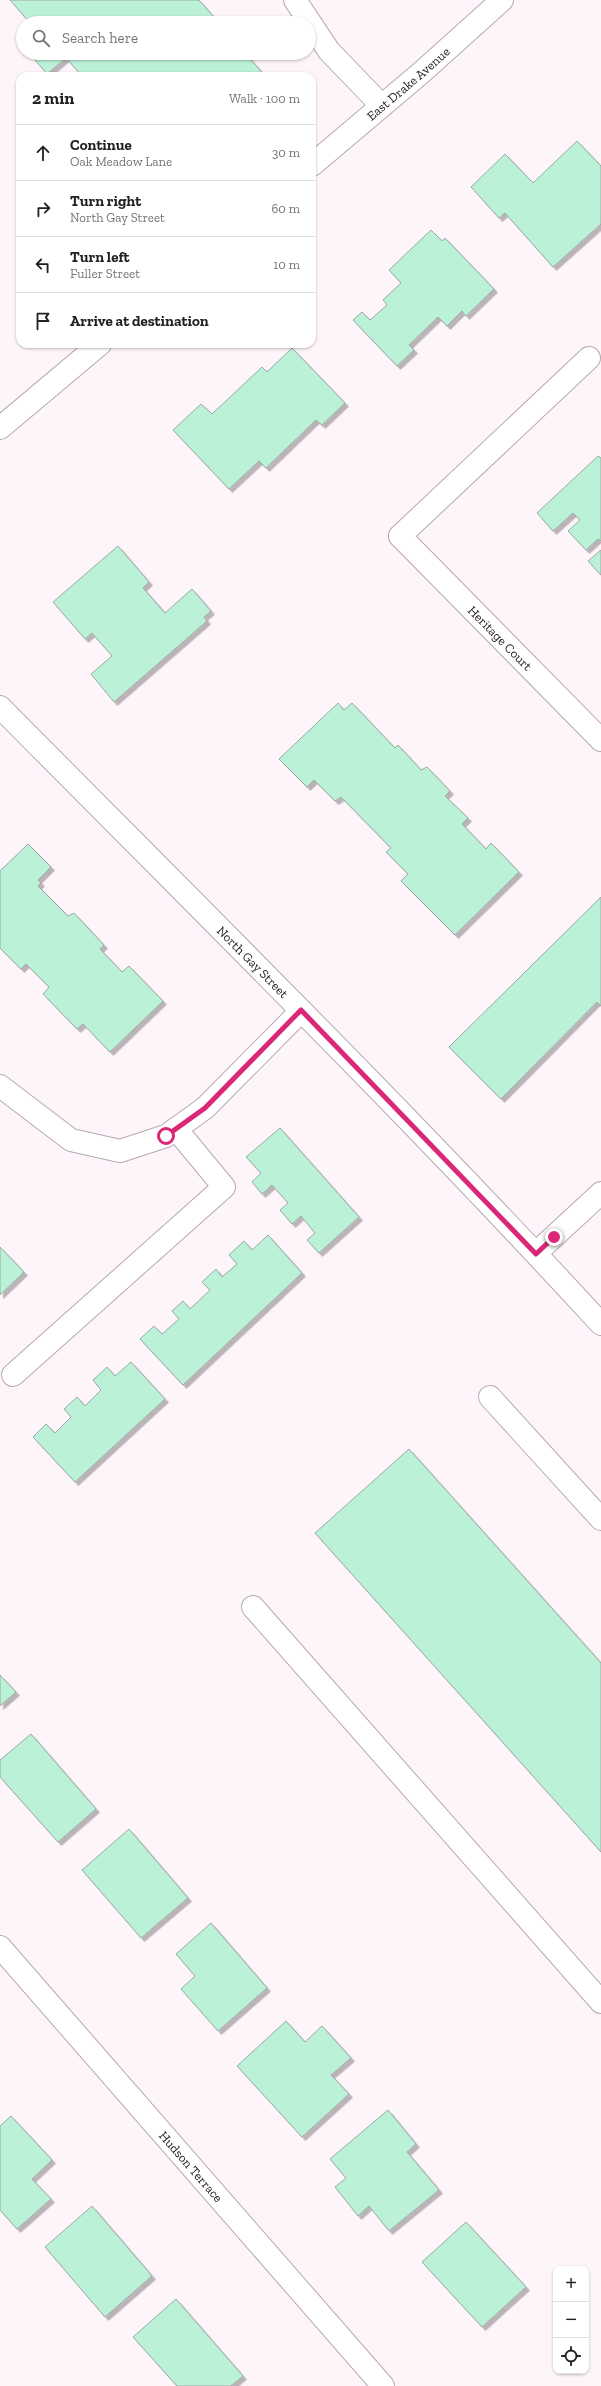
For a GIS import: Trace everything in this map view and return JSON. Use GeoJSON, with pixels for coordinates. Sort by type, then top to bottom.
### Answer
{"type":"FeatureCollection","features":[{"type":"Feature","properties":{"kind":"street"},"geometry":{"type":"LineString","coordinates":[[295,0],[305,16]]}},
{"type":"Feature","properties":{"kind":"street","name":"East Drake Avenue"},"geometry":{"type":"LineString","coordinates":[[316,162],[382,106],[502,0]]}},
{"type":"Feature","properties":{"kind":"street"},"geometry":{"type":"LineString","coordinates":[[316,32],[329,52],[382,106]]}},
{"type":"Feature","properties":{"kind":"street"},"geometry":{"type":"LineString","coordinates":[[0,428],[95,348]]}},
{"type":"Feature","properties":{"kind":"street","name":"Heritage Court"},"geometry":{"type":"LineString","coordinates":[[588,358],[400,536],[601,740]]}},
{"type":"Feature","properties":{"kind":"street","name":"North Gay Street"},"geometry":{"type":"LineString","coordinates":[[0,708],[301,1010],[536,1254],[601,1324]]}},
{"type":"Feature","properties":{"kind":"street"},"geometry":{"type":"LineString","coordinates":[[0,1086],[71,1140],[120,1151],[166,1136],[205,1108],[301,1010]]}},
{"type":"Feature","properties":{"kind":"street"},"geometry":{"type":"LineString","coordinates":[[13,1375],[224,1187],[176,1129]]}},
{"type":"Feature","properties":{"kind":"street"},"geometry":{"type":"LineString","coordinates":[[536,1254],[601,1193]]}},
{"type":"Feature","properties":{"kind":"street"},"geometry":{"type":"LineString","coordinates":[[490,1397],[601,1519]]}},
{"type":"Feature","properties":{"kind":"street"},"geometry":{"type":"LineString","coordinates":[[254,1607],[601,2002]]}},
{"type":"Feature","properties":{"kind":"street","name":"Hudson Terrace"},"geometry":{"type":"LineString","coordinates":[[0,1947],[383,2386]]}},
{"type":"Feature","properties":{"kind":"building"},"geometry":{"type":"Polygon","coordinates":[[[10,0],[199,0],[213,16],[24,16],[10,0]]]}},
{"type":"Feature","properties":{"kind":"building"},"geometry":{"type":"Polygon","coordinates":[[[35,60],[64,60],[49,72],[45,72],[35,60]]]}},
{"type":"Feature","properties":{"kind":"building"},"geometry":{"type":"Polygon","coordinates":[[[68,60],[251,60],[262,72],[78,72],[68,60]]]}},
{"type":"Feature","properties":{"kind":"building"},"geometry":{"type":"Polygon","coordinates":[[[577,141],[601,166],[601,224],[553,267],[505,213],[499,218],[471,187],[505,154],[533,183],[577,141]]]}},
{"type":"Feature","properties":{"kind":"building"},"geometry":{"type":"Polygon","coordinates":[[[431,230],[442,241],[445,238],[494,289],[466,316],[462,311],[447,326],[438,317],[409,345],[414,350],[397,366],[353,320],[362,312],[370,320],[387,305],[383,300],[401,283],[389,270],[431,230]]]}},
{"type":"Feature","properties":{"kind":"building"},"geometry":{"type":"Polygon","coordinates":[[[292,348],[345,403],[322,425],[316,420],[266,468],[259,461],[229,489],[173,430],[201,404],[212,414],[262,367],[267,372],[292,348]]]}},
{"type":"Feature","properties":{"kind":"building"},"geometry":{"type":"Polygon","coordinates":[[[598,456],[601,458],[601,541],[598,539],[586,550],[568,531],[580,520],[573,513],[553,531],[537,513],[598,456]]]}},
{"type":"Feature","properties":{"kind":"building"},"geometry":{"type":"Polygon","coordinates":[[[118,546],[149,582],[143,588],[165,613],[192,589],[211,611],[204,617],[207,621],[114,702],[91,674],[112,656],[92,633],[85,639],[53,602],[118,546]]]}},
{"type":"Feature","properties":{"kind":"building"},"geometry":{"type":"Polygon","coordinates":[[[601,550],[601,575],[588,561],[601,550]]]}},
{"type":"Feature","properties":{"kind":"building"},"geometry":{"type":"Polygon","coordinates":[[[338,703],[344,710],[352,703],[395,748],[398,745],[421,770],[427,767],[450,791],[445,796],[468,818],[462,824],[486,849],[491,843],[519,872],[455,935],[401,881],[408,874],[386,852],[391,848],[341,797],[335,801],[314,780],[307,787],[279,759],[338,703]]]}},
{"type":"Feature","properties":{"kind":"building"},"geometry":{"type":"Polygon","coordinates":[[[28,844],[51,867],[38,880],[41,883],[38,886],[68,916],[74,913],[104,945],[100,949],[122,972],[129,966],[163,1001],[110,1052],[83,1024],[77,1029],[43,994],[49,987],[26,964],[21,969],[0,948],[0,871],[28,844]]]}},
{"type":"Feature","properties":{"kind":"building"},"geometry":{"type":"Polygon","coordinates":[[[601,897],[601,1006],[597,1002],[501,1099],[449,1047],[601,897]]]}},
{"type":"Feature","properties":{"kind":"building"},"geometry":{"type":"Polygon","coordinates":[[[280,1128],[359,1217],[319,1253],[307,1240],[315,1233],[301,1216],[292,1224],[280,1210],[288,1203],[272,1185],[262,1194],[252,1182],[261,1173],[246,1157],[280,1128]]]}},
{"type":"Feature","properties":{"kind":"building"},"geometry":{"type":"Polygon","coordinates":[[[268,1235],[302,1273],[183,1385],[140,1339],[154,1326],[162,1334],[179,1319],[172,1311],[183,1301],[190,1309],[210,1290],[202,1282],[216,1269],[222,1277],[237,1264],[229,1255],[244,1241],[252,1250],[268,1235]]]}},
{"type":"Feature","properties":{"kind":"building"},"geometry":{"type":"Polygon","coordinates":[[[0,1247],[24,1272],[0,1295],[0,1247]]]}},
{"type":"Feature","properties":{"kind":"building"},"geometry":{"type":"Polygon","coordinates":[[[131,1362],[165,1399],[75,1482],[33,1437],[46,1424],[55,1433],[71,1417],[64,1409],[77,1397],[85,1406],[101,1390],[93,1380],[107,1367],[115,1376],[131,1362]]]}},
{"type":"Feature","properties":{"kind":"building"},"geometry":{"type":"Polygon","coordinates":[[[409,1449],[601,1663],[601,1852],[315,1533],[409,1449]]]}},
{"type":"Feature","properties":{"kind":"building"},"geometry":{"type":"Polygon","coordinates":[[[0,1675],[16,1692],[0,1706],[0,1675]]]}},
{"type":"Feature","properties":{"kind":"building"},"geometry":{"type":"Polygon","coordinates":[[[31,1734],[96,1809],[58,1842],[0,1777],[0,1760],[31,1734]]]}},
{"type":"Feature","properties":{"kind":"building"},"geometry":{"type":"Polygon","coordinates":[[[129,1829],[188,1898],[141,1938],[82,1870],[129,1829]]]}},
{"type":"Feature","properties":{"kind":"building"},"geometry":{"type":"Polygon","coordinates":[[[211,1923],[267,1988],[218,2031],[181,1989],[195,1976],[176,1954],[211,1923]]]}},
{"type":"Feature","properties":{"kind":"building"},"geometry":{"type":"Polygon","coordinates":[[[286,2021],[305,2042],[322,2026],[351,2058],[331,2075],[349,2094],[302,2137],[237,2066],[286,2021]]]}},
{"type":"Feature","properties":{"kind":"building"},"geometry":{"type":"Polygon","coordinates":[[[388,2110],[416,2144],[407,2152],[439,2190],[389,2231],[369,2206],[358,2216],[335,2187],[346,2178],[330,2159],[388,2110]]]}},
{"type":"Feature","properties":{"kind":"building"},"geometry":{"type":"Polygon","coordinates":[[[11,2116],[52,2160],[32,2179],[51,2199],[17,2229],[0,2210],[0,2126],[11,2116]]]}},
{"type":"Feature","properties":{"kind":"building"},"geometry":{"type":"Polygon","coordinates":[[[92,2206],[152,2276],[105,2317],[45,2247],[92,2206]]]}},
{"type":"Feature","properties":{"kind":"building"},"geometry":{"type":"Polygon","coordinates":[[[466,2222],[526,2287],[482,2327],[422,2262],[466,2222]]]}},
{"type":"Feature","properties":{"kind":"building"},"geometry":{"type":"Polygon","coordinates":[[[176,2299],[243,2376],[231,2386],[177,2386],[133,2337],[176,2299]]]}},
{"type":"Feature","properties":{"kind":"route"},"geometry":{"type":"LineString","coordinates":[[166,1136],[205,1108],[301,1010],[536,1254],[554,1237]]}}]}
